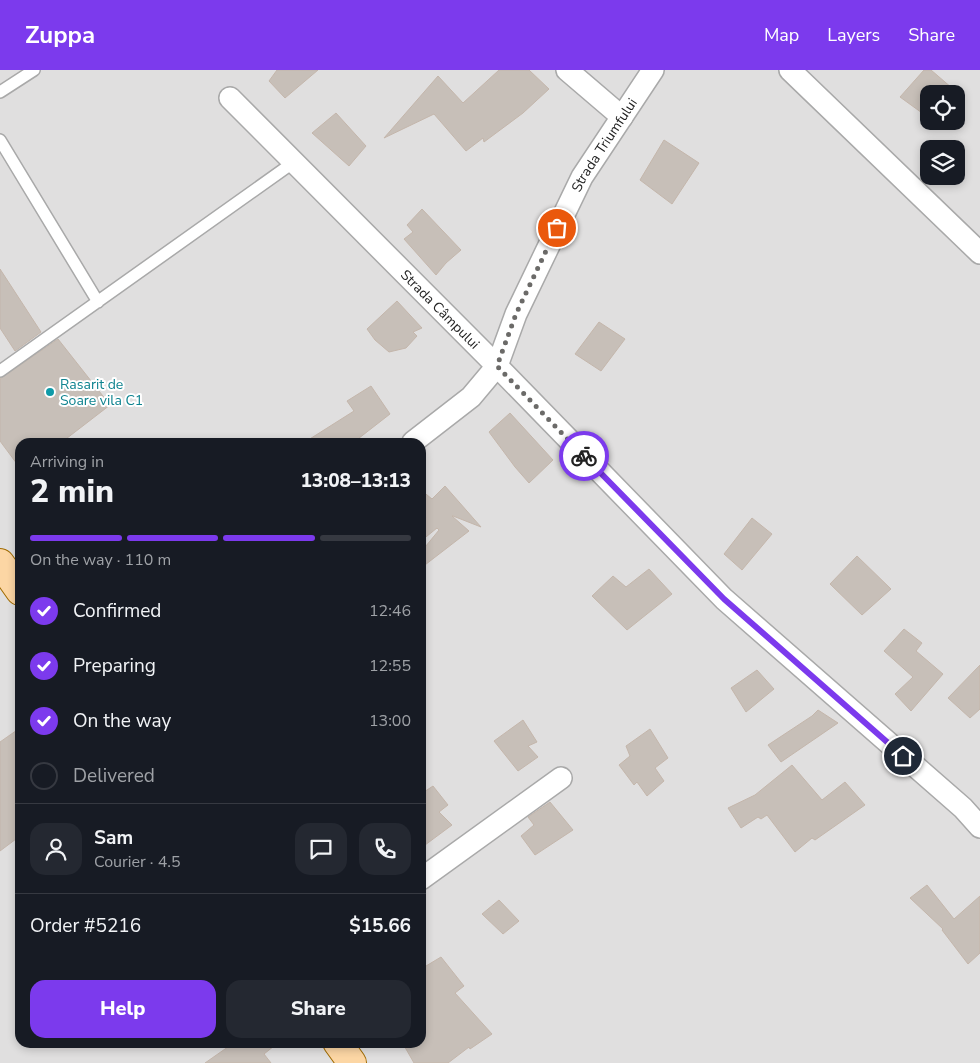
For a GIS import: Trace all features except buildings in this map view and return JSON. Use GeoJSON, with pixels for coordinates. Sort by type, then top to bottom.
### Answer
{"type":"FeatureCollection","features":[{"type":"Feature","properties":{"kind":"main road"},"geometry":{"type":"LineString","coordinates":[[0,563],[15,584]]}},
{"type":"Feature","properties":{"kind":"main road"},"geometry":{"type":"LineString","coordinates":[[341,1048],[352,1063]]}},
{"type":"Feature","properties":{"kind":"street"},"geometry":{"type":"LineString","coordinates":[[567,70],[622,118]]}},
{"type":"Feature","properties":{"kind":"street","name":"Strada Triumfului"},"geometry":{"type":"LineString","coordinates":[[418,438],[471,397],[497,366],[516,314],[582,177],[654,70]]}},
{"type":"Feature","properties":{"kind":"street"},"geometry":{"type":"LineString","coordinates":[[790,70],[980,253]]}},
{"type":"Feature","properties":{"kind":"street","name":"Strada Câmpului"},"geometry":{"type":"LineString","coordinates":[[230,98],[497,366],[724,599],[963,808],[980,826]]}},
{"type":"Feature","properties":{"kind":"street"},"geometry":{"type":"LineString","coordinates":[[426,875],[561,778]]}},
{"type":"Feature","properties":{"kind":"lane"},"geometry":{"type":"LineString","coordinates":[[0,92],[34,70]]}},
{"type":"Feature","properties":{"kind":"lane"},"geometry":{"type":"LineString","coordinates":[[0,140],[98,302]]}},
{"type":"Feature","properties":{"kind":"lane"},"geometry":{"type":"LineString","coordinates":[[0,371],[294,162]]}},
{"type":"Feature","properties":{"kind":"shaded area"},"geometry":{"type":"Polygon","coordinates":[[[0,70],[980,70],[980,1063],[0,1063],[0,70]]]}},
{"type":"Feature","properties":{"kind":"way so far"},"geometry":{"type":"LineString","coordinates":[[557,228],[516,314],[497,366],[584,456]]}},
{"type":"Feature","properties":{"kind":"place","name":"Rasarit de Soare vila C1"},"geometry":{"type":"Point","coordinates":[50,392]}},
{"type":"Feature","properties":{"kind":"route"},"geometry":{"type":"LineString","coordinates":[[584,456],[724,599],[903,756]]}}]}
